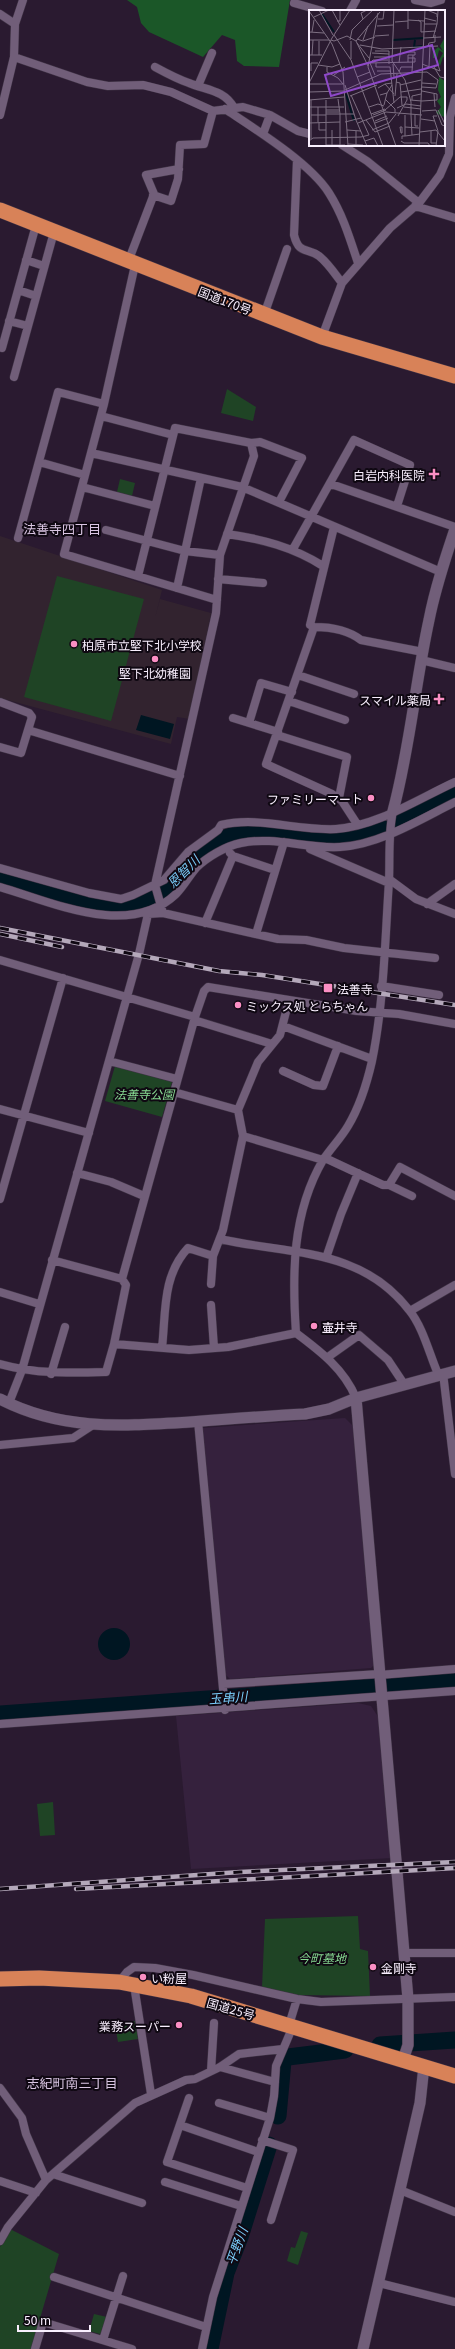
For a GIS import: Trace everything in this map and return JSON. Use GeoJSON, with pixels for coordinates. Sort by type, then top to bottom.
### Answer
{"type":"FeatureCollection","features":[{"type":"Feature","properties":{"kind":"highway","name":"国道170号"},"geometry":{"type":"LineString","coordinates":[[0,210],[322,337],[455,376]]}},
{"type":"Feature","properties":{"kind":"highway","name":"国道25号"},"geometry":{"type":"LineString","coordinates":[[0,1979],[38,1978],[119,1982],[190,1996],[291,2025],[455,2076]]}},
{"type":"Feature","properties":{"kind":"street"},"geometry":{"type":"LineString","coordinates":[[0,115],[1,103],[14,57],[15,24],[23,0]]}},
{"type":"Feature","properties":{"kind":"street"},"geometry":{"type":"LineString","coordinates":[[351,10],[356,0]]}},
{"type":"Feature","properties":{"kind":"street"},"geometry":{"type":"LineString","coordinates":[[415,0],[431,3],[441,0]]}},
{"type":"Feature","properties":{"kind":"street"},"geometry":{"type":"LineString","coordinates":[[294,3],[318,10]]}},
{"type":"Feature","properties":{"kind":"street"},"geometry":{"type":"LineString","coordinates":[[0,14],[15,24]]}},
{"type":"Feature","properties":{"kind":"street"},"geometry":{"type":"LineString","coordinates":[[198,86],[212,53]]}},
{"type":"Feature","properties":{"kind":"street"},"geometry":{"type":"LineString","coordinates":[[14,57],[87,82],[108,86],[143,84],[171,92],[212,111],[243,107],[270,115],[298,131],[309,134]]}},
{"type":"Feature","properties":{"kind":"street"},"geometry":{"type":"LineString","coordinates":[[155,68],[198,86],[216,91],[230,101],[234,108]]}},
{"type":"Feature","properties":{"kind":"street"},"geometry":{"type":"LineString","coordinates":[[322,337],[342,283],[390,228],[417,204],[440,175],[452,154],[452,117],[455,98]]}},
{"type":"Feature","properties":{"kind":"street"},"geometry":{"type":"LineString","coordinates":[[225,109],[263,134],[297,160],[328,191],[341,215],[358,263]]}},
{"type":"Feature","properties":{"kind":"street"},"geometry":{"type":"LineString","coordinates":[[153,195],[171,201],[178,169],[180,145],[204,144],[212,111]]}},
{"type":"Feature","properties":{"kind":"street"},"geometry":{"type":"LineString","coordinates":[[263,134],[270,115]]}},
{"type":"Feature","properties":{"kind":"street"},"geometry":{"type":"LineString","coordinates":[[344,146],[367,161],[417,204],[455,218]]}},
{"type":"Feature","properties":{"kind":"street"},"geometry":{"type":"LineString","coordinates":[[297,160],[294,235],[296,243],[303,251],[318,255],[342,283]]}},
{"type":"Feature","properties":{"kind":"street"},"geometry":{"type":"LineString","coordinates":[[178,169],[146,175],[153,195],[132,263],[104,404],[64,554],[217,600]]}},
{"type":"Feature","properties":{"kind":"street"},"geometry":{"type":"LineString","coordinates":[[2,348],[36,225]]}},
{"type":"Feature","properties":{"kind":"street"},"geometry":{"type":"LineString","coordinates":[[14,377],[54,232]]}},
{"type":"Feature","properties":{"kind":"street"},"geometry":{"type":"LineString","coordinates":[[264,315],[287,248]]}},
{"type":"Feature","properties":{"kind":"street"},"geometry":{"type":"LineString","coordinates":[[26,260],[44,266]]}},
{"type":"Feature","properties":{"kind":"street"},"geometry":{"type":"LineString","coordinates":[[18,290],[36,296]]}},
{"type":"Feature","properties":{"kind":"street"},"geometry":{"type":"LineString","coordinates":[[9,321],[28,326]]}},
{"type":"Feature","properties":{"kind":"street"},"geometry":{"type":"LineString","coordinates":[[18,538],[58,392],[104,404]]}},
{"type":"Feature","properties":{"kind":"street"},"geometry":{"type":"LineString","coordinates":[[101,416],[173,435]]}},
{"type":"Feature","properties":{"kind":"street"},"geometry":{"type":"LineString","coordinates":[[138,576],[175,428],[251,443],[260,442],[302,458],[279,502]]}},
{"type":"Feature","properties":{"kind":"street"},"geometry":{"type":"LineString","coordinates":[[293,549],[311,515],[331,484],[354,440],[410,465],[397,506]]}},
{"type":"Feature","properties":{"kind":"street"},"geometry":{"type":"LineString","coordinates":[[160,907],[155,885],[197,704],[216,613],[220,555],[242,487],[254,456],[251,443]]}},
{"type":"Feature","properties":{"kind":"street"},"geometry":{"type":"LineString","coordinates":[[91,453],[164,471],[242,487],[311,515],[334,527],[440,572]]}},
{"type":"Feature","properties":{"kind":"street"},"geometry":{"type":"LineString","coordinates":[[39,462],[85,475]]}},
{"type":"Feature","properties":{"kind":"street"},"geometry":{"type":"LineString","coordinates":[[177,588],[201,478]]}},
{"type":"Feature","properties":{"kind":"street"},"geometry":{"type":"LineString","coordinates":[[331,484],[397,506],[455,528],[452,549],[440,572],[422,656],[405,768],[393,813],[380,1013],[368,1080],[348,1126],[324,1159],[306,1199],[295,1250],[293,1286],[296,1333],[328,1357],[351,1387],[356,1398],[408,1999],[408,2042],[403,2060]]}},
{"type":"Feature","properties":{"kind":"street"},"geometry":{"type":"LineString","coordinates":[[82,487],[155,506]]}},
{"type":"Feature","properties":{"kind":"street"},"geometry":{"type":"LineString","coordinates":[[334,527],[323,566],[310,625],[314,627],[328,627],[354,635],[361,640],[422,656],[455,668]]}},
{"type":"Feature","properties":{"kind":"street"},"geometry":{"type":"LineString","coordinates":[[106,530],[146,542],[185,551],[220,555]]}},
{"type":"Feature","properties":{"kind":"street"},"geometry":{"type":"LineString","coordinates":[[227,534],[258,539],[293,549],[323,566]]}},
{"type":"Feature","properties":{"kind":"street"},"geometry":{"type":"LineString","coordinates":[[218,579],[263,583]]}},
{"type":"Feature","properties":{"kind":"street"},"geometry":{"type":"LineString","coordinates":[[314,627],[278,734],[266,764],[339,798],[357,824]]}},
{"type":"Feature","properties":{"kind":"street"},"geometry":{"type":"LineString","coordinates":[[298,675],[354,694]]}},
{"type":"Feature","properties":{"kind":"street"},"geometry":{"type":"LineString","coordinates":[[249,723],[261,683],[292,692]]}},
{"type":"Feature","properties":{"kind":"street"},"geometry":{"type":"LineString","coordinates":[[289,701],[345,720]]}},
{"type":"Feature","properties":{"kind":"street"},"geometry":{"type":"LineString","coordinates":[[0,702],[29,713],[32,717],[21,754],[0,747]]}},
{"type":"Feature","properties":{"kind":"street"},"geometry":{"type":"LineString","coordinates":[[233,718],[347,757],[339,798]]}},
{"type":"Feature","properties":{"kind":"street"},"geometry":{"type":"LineString","coordinates":[[28,730],[180,776]]}},
{"type":"Feature","properties":{"kind":"street"},"geometry":{"type":"LineString","coordinates":[[0,868],[89,893],[121,899],[164,880],[188,852],[218,830],[221,825],[237,821],[244,823],[263,821],[323,829],[357,824],[393,813],[455,782]]}},
{"type":"Feature","properties":{"kind":"street"},"geometry":{"type":"LineString","coordinates":[[305,847],[342,847],[391,831],[455,802]]}},
{"type":"Feature","properties":{"kind":"street"},"geometry":{"type":"LineString","coordinates":[[0,887],[87,912],[109,916],[144,914],[160,907],[175,895],[197,867],[225,848],[254,841],[284,842],[305,847],[389,881],[416,899],[455,914]]}},
{"type":"Feature","properties":{"kind":"street"},"geometry":{"type":"LineString","coordinates":[[256,934],[284,842]]}},
{"type":"Feature","properties":{"kind":"street"},"geometry":{"type":"LineString","coordinates":[[225,848],[233,856],[275,870]]}},
{"type":"Feature","properties":{"kind":"street"},"geometry":{"type":"LineString","coordinates":[[205,923],[233,856]]}},
{"type":"Feature","properties":{"kind":"street"},"geometry":{"type":"LineString","coordinates":[[428,904],[455,884]]}},
{"type":"Feature","properties":{"kind":"street"},"geometry":{"type":"LineString","coordinates":[[160,907],[205,923],[256,934],[384,954],[435,958]]}},
{"type":"Feature","properties":{"kind":"street"},"geometry":{"type":"LineString","coordinates":[[144,914],[127,997],[39,1304],[22,1370],[5,1401],[39,1415],[74,1423],[93,1425],[198,1421],[305,1414],[329,1409],[356,1398],[455,1370]]}},
{"type":"Feature","properties":{"kind":"street"},"geometry":{"type":"LineString","coordinates":[[0,960],[127,997],[272,1044]]}},
{"type":"Feature","properties":{"kind":"street"},"geometry":{"type":"LineString","coordinates":[[0,1199],[63,978]]}},
{"type":"Feature","properties":{"kind":"street"},"geometry":{"type":"LineString","coordinates":[[381,986],[438,995]]}},
{"type":"Feature","properties":{"kind":"street"},"geometry":{"type":"LineString","coordinates":[[0,1364],[22,1370],[51,1374],[106,1372],[114,1344],[126,1286],[122,1279],[195,1018],[204,991],[208,987],[380,1013],[399,1014],[455,1024]]}},
{"type":"Feature","properties":{"kind":"street"},"geometry":{"type":"LineString","coordinates":[[211,1284],[213,1256],[220,1238],[243,1136],[238,1110],[258,1062],[280,1035],[284,1026],[289,1000]]}},
{"type":"Feature","properties":{"kind":"street"},"geometry":{"type":"LineString","coordinates":[[284,1026],[372,1059]]}},
{"type":"Feature","properties":{"kind":"street"},"geometry":{"type":"LineString","coordinates":[[283,1070],[314,1085],[323,1086],[338,1046]]}},
{"type":"Feature","properties":{"kind":"street"},"geometry":{"type":"LineString","coordinates":[[109,1061],[177,1080]]}},
{"type":"Feature","properties":{"kind":"street"},"geometry":{"type":"LineString","coordinates":[[174,1092],[238,1110]]}},
{"type":"Feature","properties":{"kind":"street"},"geometry":{"type":"LineString","coordinates":[[0,1109],[89,1133]]}},
{"type":"Feature","properties":{"kind":"street"},"geometry":{"type":"LineString","coordinates":[[243,1136],[324,1159],[358,1173],[378,1184],[388,1185],[412,1196]]}},
{"type":"Feature","properties":{"kind":"street"},"geometry":{"type":"LineString","coordinates":[[388,1185],[400,1167],[455,1196]]}},
{"type":"Feature","properties":{"kind":"street"},"geometry":{"type":"LineString","coordinates":[[77,1173],[111,1182],[144,1196]]}},
{"type":"Feature","properties":{"kind":"street"},"geometry":{"type":"LineString","coordinates":[[326,1258],[341,1214],[358,1173]]}},
{"type":"Feature","properties":{"kind":"street"},"geometry":{"type":"LineString","coordinates":[[220,1238],[261,1247],[295,1250],[326,1258],[367,1271],[389,1287],[410,1311],[440,1373],[452,1410],[455,1474]]}},
{"type":"Feature","properties":{"kind":"street"},"geometry":{"type":"LineString","coordinates":[[162,1348],[168,1288],[173,1268],[188,1248],[213,1256]]}},
{"type":"Feature","properties":{"kind":"street"},"geometry":{"type":"LineString","coordinates":[[52,1260],[122,1279]]}},
{"type":"Feature","properties":{"kind":"street"},"geometry":{"type":"LineString","coordinates":[[410,1311],[455,1285]]}},
{"type":"Feature","properties":{"kind":"street"},"geometry":{"type":"LineString","coordinates":[[0,1292],[39,1304]]}},
{"type":"Feature","properties":{"kind":"street"},"geometry":{"type":"LineString","coordinates":[[211,1305],[214,1348]]}},
{"type":"Feature","properties":{"kind":"street"},"geometry":{"type":"LineString","coordinates":[[51,1374],[65,1327]]}},
{"type":"Feature","properties":{"kind":"street"},"geometry":{"type":"LineString","coordinates":[[114,1344],[189,1350],[214,1348],[273,1339],[296,1333]]}},
{"type":"Feature","properties":{"kind":"street"},"geometry":{"type":"LineString","coordinates":[[328,1357],[359,1335],[388,1360],[404,1384]]}},
{"type":"Feature","properties":{"kind":"street"},"geometry":{"type":"LineString","coordinates":[[198,1421],[224,1706]]}},
{"type":"Feature","properties":{"kind":"street"},"geometry":{"type":"LineString","coordinates":[[0,1445],[73,1438],[93,1425]]}},
{"type":"Feature","properties":{"kind":"street"},"geometry":{"type":"LineString","coordinates":[[223,1686],[455,1669]]}},
{"type":"Feature","properties":{"kind":"street"},"geometry":{"type":"LineString","coordinates":[[0,1724],[381,1694],[455,1692]]}},
{"type":"Feature","properties":{"kind":"street"},"geometry":{"type":"LineString","coordinates":[[404,1953],[455,1953]]}},
{"type":"Feature","properties":{"kind":"street"},"geometry":{"type":"LineString","coordinates":[[119,1982],[127,1972],[134,1967],[155,1968],[297,1999],[321,2002],[455,1997]]}},
{"type":"Feature","properties":{"kind":"street"},"geometry":{"type":"LineString","coordinates":[[134,1985],[151,2094]]}},
{"type":"Feature","properties":{"kind":"street"},"geometry":{"type":"LineString","coordinates":[[202,2349],[212,2297],[270,2118],[276,2066],[291,2025],[297,1999]]}},
{"type":"Feature","properties":{"kind":"street"},"geometry":{"type":"LineString","coordinates":[[211,2071],[214,2023]]}},
{"type":"Feature","properties":{"kind":"street"},"geometry":{"type":"LineString","coordinates":[[0,2241],[8,2227],[46,2180],[135,2103],[151,2094],[220,2067],[239,2054],[283,2049]]}},
{"type":"Feature","properties":{"kind":"street"},"geometry":{"type":"LineString","coordinates":[[363,2349],[420,2103],[424,2066]]}},
{"type":"Feature","properties":{"kind":"street"},"geometry":{"type":"LineString","coordinates":[[220,2067],[275,2082]]}},
{"type":"Feature","properties":{"kind":"street"},"geometry":{"type":"LineString","coordinates":[[0,2088],[22,2118],[33,2152],[46,2180]]}},
{"type":"Feature","properties":{"kind":"street"},"geometry":{"type":"LineString","coordinates":[[189,2098],[167,2162],[247,2188]]}},
{"type":"Feature","properties":{"kind":"street"},"geometry":{"type":"LineString","coordinates":[[219,2103],[270,2118]]}},
{"type":"Feature","properties":{"kind":"street"},"geometry":{"type":"LineString","coordinates":[[180,2125],[258,2152]]}},
{"type":"Feature","properties":{"kind":"street"},"geometry":{"type":"LineString","coordinates":[[262,2140],[293,2150],[271,2220]]}},
{"type":"Feature","properties":{"kind":"street"},"geometry":{"type":"LineString","coordinates":[[53,2174],[142,2203]]}},
{"type":"Feature","properties":{"kind":"street"},"geometry":{"type":"LineString","coordinates":[[0,2181],[36,2193]]}},
{"type":"Feature","properties":{"kind":"street"},"geometry":{"type":"LineString","coordinates":[[165,2182],[242,2206]]}},
{"type":"Feature","properties":{"kind":"street"},"geometry":{"type":"LineString","coordinates":[[400,2190],[455,2212]]}},
{"type":"Feature","properties":{"kind":"street"},"geometry":{"type":"LineString","coordinates":[[103,2340],[123,2276]]}},
{"type":"Feature","properties":{"kind":"street"},"geometry":{"type":"LineString","coordinates":[[54,2277],[206,2327]]}},
{"type":"Feature","properties":{"kind":"street"},"geometry":{"type":"LineString","coordinates":[[379,2283],[455,2302]]}},
{"type":"Feature","properties":{"kind":"street"},"geometry":{"type":"LineString","coordinates":[[37,2349],[43,2322],[103,2340],[117,2347],[132,2349]]}},
{"type":"Feature","properties":{"kind":"shaded area","name":"柏原市立堅下北小学校"},"geometry":{"type":"Polygon","coordinates":[[[0,536],[162,590],[155,618],[160,599],[211,613],[190,719],[177,717],[171,744],[0,698],[0,536]]]}},
{"type":"Feature","properties":{"kind":"shaded area"},"geometry":{"type":"Polygon","coordinates":[[[345,1418],[353,1426],[374,1665],[371,1668],[230,1679],[225,1674],[202,1428],[345,1418]]]}},
{"type":"Feature","properties":{"kind":"shaded area"},"geometry":{"type":"Polygon","coordinates":[[[358,1703],[371,1706],[379,1718],[392,1858],[191,1869],[176,1716],[358,1703]]]}},
{"type":"Feature","properties":{"kind":"green space"},"geometry":{"type":"Polygon","coordinates":[[[127,0],[290,0],[279,67],[244,66],[237,61],[235,40],[222,35],[203,57],[149,32],[141,23],[137,7],[127,0]]]}},
{"type":"Feature","properties":{"kind":"green space"},"geometry":{"type":"Polygon","coordinates":[[[227,389],[256,407],[253,421],[221,413],[227,389]]]}},
{"type":"Feature","properties":{"kind":"green space"},"geometry":{"type":"Polygon","coordinates":[[[120,479],[135,483],[132,496],[117,492],[120,479]]]}},
{"type":"Feature","properties":{"kind":"green space"},"geometry":{"type":"Polygon","coordinates":[[[57,576],[144,599],[111,721],[24,697],[57,576]]]}},
{"type":"Feature","properties":{"kind":"green space","name":"法善寺公園"},"geometry":{"type":"Polygon","coordinates":[[[115,1066],[172,1082],[162,1117],[105,1101],[115,1066]]]}},
{"type":"Feature","properties":{"kind":"green space"},"geometry":{"type":"Polygon","coordinates":[[[53,1802],[55,1835],[40,1836],[37,1804],[53,1802]]]}},
{"type":"Feature","properties":{"kind":"green space","name":"今町墓地"},"geometry":{"type":"Polygon","coordinates":[[[358,1916],[360,1949],[368,1951],[370,1996],[298,1995],[262,1987],[265,1919],[358,1916]]]}},
{"type":"Feature","properties":{"kind":"green space"},"geometry":{"type":"Polygon","coordinates":[[[135,2021],[138,2039],[118,2042],[115,2025],[135,2021]]]}},
{"type":"Feature","properties":{"kind":"green space"},"geometry":{"type":"Polygon","coordinates":[[[10,2229],[59,2254],[31,2349],[0,2349],[0,2247],[10,2229]]]}},
{"type":"Feature","properties":{"kind":"green space"},"geometry":{"type":"Polygon","coordinates":[[[301,2231],[308,2233],[298,2265],[287,2261],[291,2247],[295,2248],[301,2231]]]}},
{"type":"Feature","properties":{"kind":"green space"},"geometry":{"type":"Polygon","coordinates":[[[94,2314],[107,2317],[103,2332],[100,2334],[89,2331],[94,2314]]]}},
{"type":"Feature","properties":{"kind":"water"},"geometry":{"type":"Polygon","coordinates":[[[141,715],[174,724],[170,739],[136,730],[141,715]]]}},
{"type":"Feature","properties":{"kind":"water"},"geometry":{"type":"Polygon","coordinates":[[[111,1628],[117,1628],[127,1635],[130,1644],[129,1650],[123,1657],[117,1660],[111,1660],[101,1653],[98,1647],[98,1641],[105,1631],[111,1628]]]}},
{"type":"Feature","properties":{"kind":"waterway","name":"恩智川"},"geometry":{"type":"LineString","coordinates":[[0,877],[88,902],[123,907],[136,906],[146,903],[161,894],[174,883],[187,865],[198,854],[216,842],[229,837],[247,833],[271,833],[307,838],[331,839],[362,834],[410,815],[455,793]]}},
{"type":"Feature","properties":{"kind":"waterway","name":"玉串川"},"geometry":{"type":"LineString","coordinates":[[0,1714],[455,1681]]}},
{"type":"Feature","properties":{"kind":"waterway","name":"平野川"},"geometry":{"type":"LineString","coordinates":[[380,2045],[455,2040]]}},
{"type":"Feature","properties":{"kind":"waterway","name":"平野川"},"geometry":{"type":"LineString","coordinates":[[278,2116],[283,2061],[288,2057],[345,2050]]}},
{"type":"Feature","properties":{"kind":"waterway","name":"平野川"},"geometry":{"type":"LineString","coordinates":[[210,2349],[226,2273],[240,2237],[269,2145]]}},
{"type":"Feature","properties":{"kind":"railway"},"geometry":{"type":"LineString","coordinates":[[0,928],[219,971],[262,975],[455,1005]]}},
{"type":"Feature","properties":{"kind":"railway"},"geometry":{"type":"LineString","coordinates":[[0,934],[62,947]]}},
{"type":"Feature","properties":{"kind":"railway"},"geometry":{"type":"LineString","coordinates":[[0,1889],[240,1872],[455,1862]]}},
{"type":"Feature","properties":{"kind":"railway"},"geometry":{"type":"LineString","coordinates":[[76,1889],[455,1868]]}},
{"type":"Feature","properties":{"kind":"place","name":"白岩内科医院"},"geometry":{"type":"Point","coordinates":[434,474]}},
{"type":"Feature","properties":{"kind":"place","name":"柏原市立堅下北小学校"},"geometry":{"type":"Point","coordinates":[74,644]}},
{"type":"Feature","properties":{"kind":"place","name":"堅下北幼稚園"},"geometry":{"type":"Point","coordinates":[155,659]}},
{"type":"Feature","properties":{"kind":"place","name":"スマイル薬局"},"geometry":{"type":"Point","coordinates":[439,699]}},
{"type":"Feature","properties":{"kind":"place","name":"ファミリーマート"},"geometry":{"type":"Point","coordinates":[371,798]}},
{"type":"Feature","properties":{"kind":"place","name":"法善寺"},"geometry":{"type":"Point","coordinates":[328,988]}},
{"type":"Feature","properties":{"kind":"place","name":"ミックス処 とらちゃん"},"geometry":{"type":"Point","coordinates":[238,1005]}},
{"type":"Feature","properties":{"kind":"place","name":"壷井寺"},"geometry":{"type":"Point","coordinates":[314,1326]}},
{"type":"Feature","properties":{"kind":"place","name":"金剛寺"},"geometry":{"type":"Point","coordinates":[373,1967]}},
{"type":"Feature","properties":{"kind":"place","name":"い粉屋"},"geometry":{"type":"Point","coordinates":[143,1977]}},
{"type":"Feature","properties":{"kind":"place","name":"業務スーパー"},"geometry":{"type":"Point","coordinates":[179,2025]}},
{"type":"Feature","properties":{"kind":"district","name":"法善寺四丁目"},"geometry":{"type":"Point","coordinates":[62,528]}},
{"type":"Feature","properties":{"kind":"district","name":"志紀町南三丁目"},"geometry":{"type":"Point","coordinates":[72,2082]}}]}
